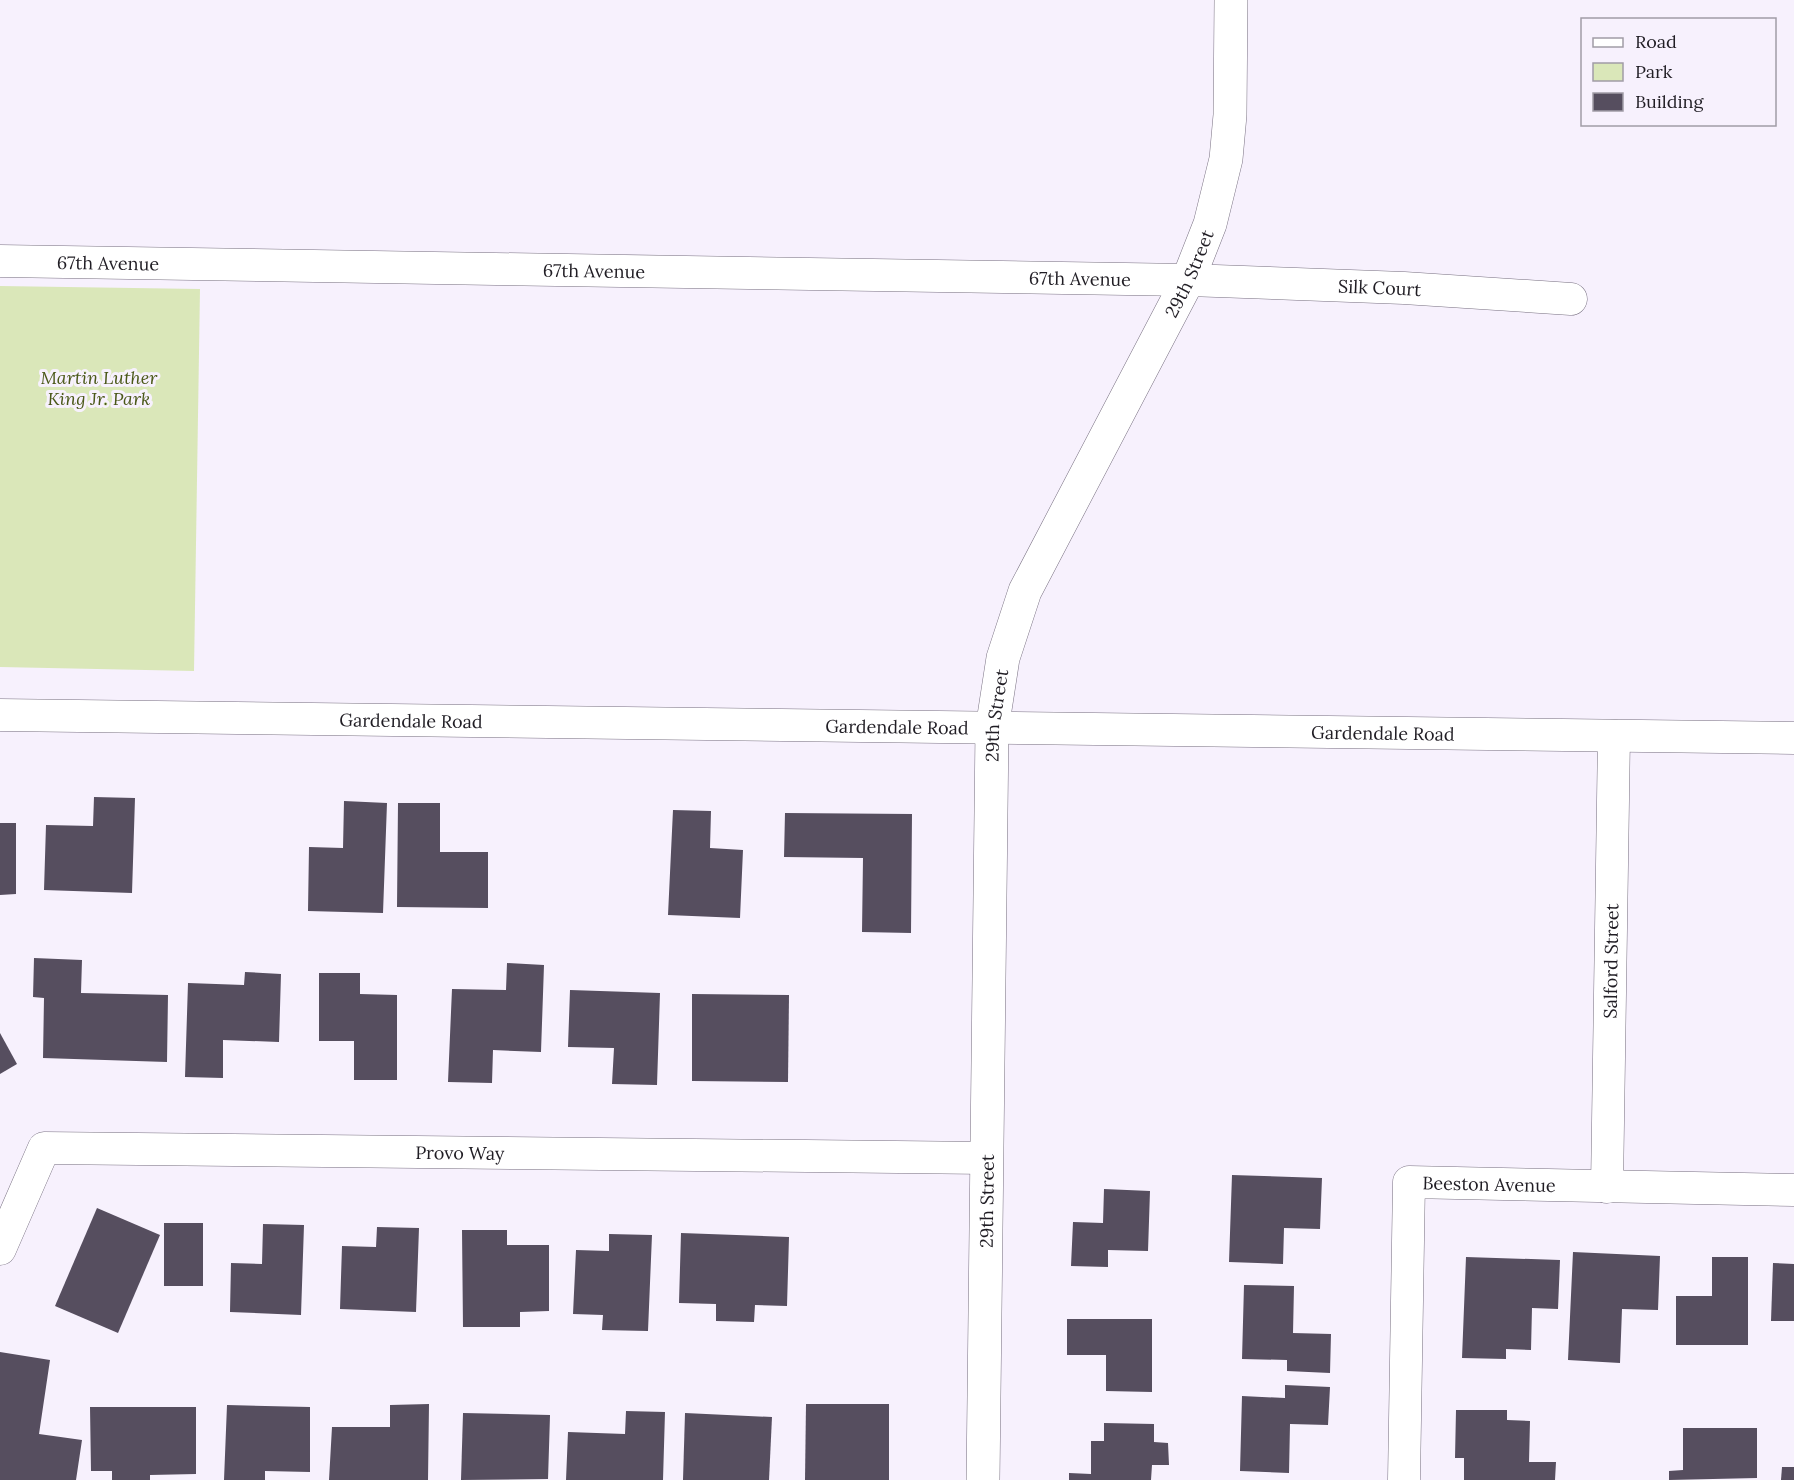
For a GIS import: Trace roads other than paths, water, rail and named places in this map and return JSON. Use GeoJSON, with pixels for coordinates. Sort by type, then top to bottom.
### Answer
{"type":"FeatureCollection","features":[{"type":"Feature","properties":{"kind":"street","name":"29th Street"},"geometry":{"type":"LineString","coordinates":[[983,1480],[992,729],[1003,658],[1026,591],[1188,280],[1210,224],[1226,159],[1230,115],[1232,0]]}},
{"type":"Feature","properties":{"kind":"street","name":"67th Avenue"},"geometry":{"type":"LineString","coordinates":[[0,261],[1188,280]]}},
{"type":"Feature","properties":{"kind":"street","name":"Silk Court"},"geometry":{"type":"LineString","coordinates":[[1188,280],[1404,288],[1571,299]]}},
{"type":"Feature","properties":{"kind":"street","name":"Gardendale Road"},"geometry":{"type":"LineString","coordinates":[[0,715],[1794,738]]}},
{"type":"Feature","properties":{"kind":"street","name":"Salford Street"},"geometry":{"type":"LineString","coordinates":[[1608,1186],[1614,736]]}},
{"type":"Feature","properties":{"kind":"street","name":"Provo Way"},"geometry":{"type":"LineString","coordinates":[[0,1249],[44,1148],[986,1158]]}},
{"type":"Feature","properties":{"kind":"street","name":"Beeston Avenue"},"geometry":{"type":"LineString","coordinates":[[1404,1480],[1409,1182],[1794,1190]]}},
{"type":"Feature","properties":{"kind":"park label","name":"Martin Luther King Jr. Park"},"geometry":{"type":"Point","coordinates":[99,388]}}]}
